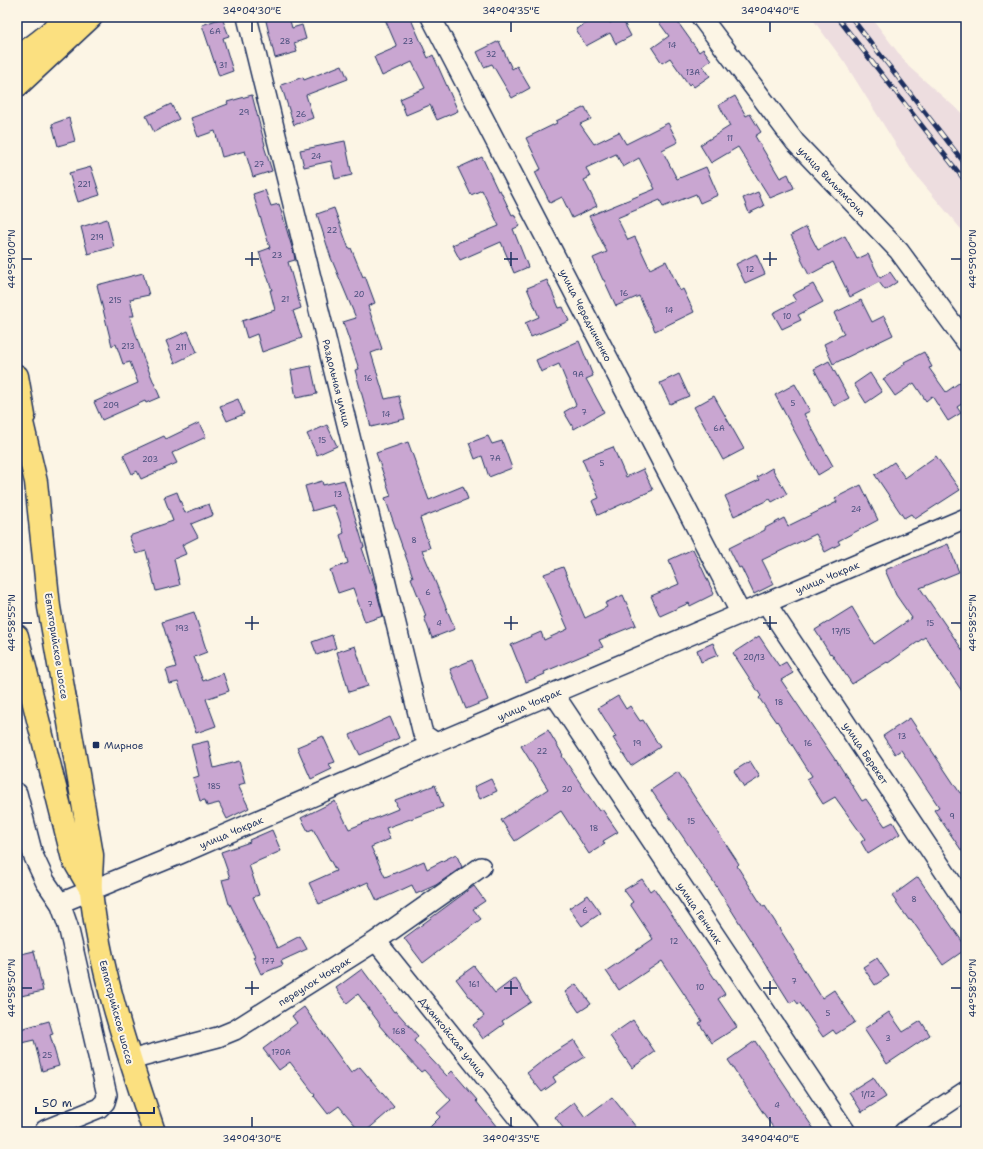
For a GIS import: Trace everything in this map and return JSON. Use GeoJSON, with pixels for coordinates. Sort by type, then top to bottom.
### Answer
{"type":"FeatureCollection","features":[{"type":"Feature","properties":{"kind":"main road"},"geometry":{"type":"LineString","coordinates":[[17,57],[35,45],[59,23],[62,17]]}},
{"type":"Feature","properties":{"kind":"main road"},"geometry":{"type":"LineString","coordinates":[[17,86],[91,17]]}},
{"type":"Feature","properties":{"kind":"main road"},"geometry":{"type":"LineString","coordinates":[[17,376],[36,482]]}},
{"type":"Feature","properties":{"kind":"main road","name":"Евпаторийское шоссе"},"geometry":{"type":"LineString","coordinates":[[17,402],[36,482],[49,607],[92,855],[91,890],[104,972],[130,1060],[154,1132]]}},
{"type":"Feature","properties":{"kind":"main road","name":"Евпаторийское шоссе"},"geometry":{"type":"LineString","coordinates":[[17,636],[73,859],[91,890]]}},
{"type":"Feature","properties":{"kind":"street","name":"Раздольная улица"},"geometry":{"type":"LineString","coordinates":[[248,17],[423,734],[436,743]]}},
{"type":"Feature","properties":{"kind":"street","name":"улица Чередниченко"},"geometry":{"type":"LineString","coordinates":[[431,17],[741,614]]}},
{"type":"Feature","properties":{"kind":"street","name":"улица Вильямсона"},"geometry":{"type":"LineString","coordinates":[[701,17],[795,142],[899,251],[966,342]]}},
{"type":"Feature","properties":{"kind":"street","name":"улица Чокрак"},"geometry":{"type":"LineString","coordinates":[[60,903],[180,854],[436,743],[966,518]]}},
{"type":"Feature","properties":{"kind":"street","name":"улица Берекет"},"geometry":{"type":"LineString","coordinates":[[766,603],[966,904]]}},
{"type":"Feature","properties":{"kind":"street","name":"улица Генчлик"},"geometry":{"type":"LineString","coordinates":[[554,694],[846,1132]]}},
{"type":"Feature","properties":{"kind":"street"},"geometry":{"type":"LineString","coordinates":[[17,793],[33,854],[45,880],[60,903],[68,926],[107,1095],[105,1102],[99,1108],[45,1130]]}},
{"type":"Feature","properties":{"kind":"street","name":"переулок Чокрак"},"geometry":{"type":"LineString","coordinates":[[130,1060],[218,1038],[235,1030],[376,941],[481,867]]}},
{"type":"Feature","properties":{"kind":"street","name":"Джанкойская улица"},"geometry":{"type":"LineString","coordinates":[[376,941],[529,1132]]}},
{"type":"Feature","properties":{"kind":"street"},"geometry":{"type":"LineString","coordinates":[[904,1132],[966,1091]]}},
{"type":"Feature","properties":{"kind":"shaded area"},"geometry":{"type":"Polygon","coordinates":[[[811,17],[871,17],[909,67],[966,117],[966,235],[913,172],[845,63],[811,17]]]}},
{"type":"Feature","properties":{"kind":"building"},"geometry":{"type":"Polygon","coordinates":[[[265,17],[289,17],[292,28],[302,25],[306,39],[294,43],[297,52],[275,58],[265,17]]]}},
{"type":"Feature","properties":{"kind":"building"},"geometry":{"type":"Polygon","coordinates":[[[384,17],[410,17],[428,58],[433,55],[458,111],[437,120],[430,105],[406,115],[400,99],[425,88],[412,62],[382,76],[374,57],[397,47],[384,17]]]}},
{"type":"Feature","properties":{"kind":"building"},"geometry":{"type":"Polygon","coordinates":[[[598,17],[607,17],[610,23],[621,17],[631,36],[616,44],[610,33],[586,46],[576,29],[598,17]]]}},
{"type":"Feature","properties":{"kind":"building"},"geometry":{"type":"Polygon","coordinates":[[[655,17],[674,17],[699,52],[703,49],[711,60],[703,66],[710,76],[694,87],[691,83],[689,85],[670,58],[662,63],[652,48],[669,36],[655,17]]]}},
{"type":"Feature","properties":{"kind":"building"},"geometry":{"type":"Polygon","coordinates":[[[222,18],[229,36],[223,38],[233,71],[219,76],[202,25],[222,18]]]}},
{"type":"Feature","properties":{"kind":"building"},"geometry":{"type":"Polygon","coordinates":[[[499,41],[512,69],[517,66],[530,88],[512,98],[492,64],[484,67],[477,52],[499,41]]]}},
{"type":"Feature","properties":{"kind":"building"},"geometry":{"type":"Polygon","coordinates":[[[342,65],[348,79],[306,95],[313,118],[294,125],[281,85],[303,77],[304,80],[342,65]]]}},
{"type":"Feature","properties":{"kind":"building"},"geometry":{"type":"Polygon","coordinates":[[[252,95],[265,145],[264,146],[272,171],[253,177],[245,151],[222,157],[215,131],[198,137],[191,118],[228,104],[227,102],[252,95]]]}},
{"type":"Feature","properties":{"kind":"building"},"geometry":{"type":"Polygon","coordinates":[[[735,96],[746,116],[750,114],[761,132],[755,136],[780,178],[788,174],[794,188],[770,198],[738,147],[711,163],[700,145],[730,126],[719,105],[735,96]]]}},
{"type":"Feature","properties":{"kind":"building"},"geometry":{"type":"Polygon","coordinates":[[[171,104],[179,119],[154,132],[146,116],[171,104]]]}},
{"type":"Feature","properties":{"kind":"building"},"geometry":{"type":"Polygon","coordinates":[[[585,107],[591,119],[580,124],[594,144],[619,132],[626,144],[668,123],[678,142],[662,150],[677,179],[706,167],[718,195],[700,203],[696,194],[663,207],[660,200],[617,218],[628,240],[635,237],[650,269],[666,261],[680,291],[683,289],[694,312],[655,331],[639,296],[616,306],[593,258],[607,252],[589,216],[655,189],[639,158],[623,167],[616,154],[586,168],[590,177],[584,180],[597,206],[572,218],[562,197],[550,203],[535,172],[541,169],[526,138],[585,107]]]}},
{"type":"Feature","properties":{"kind":"building"},"geometry":{"type":"Polygon","coordinates":[[[69,118],[75,141],[58,146],[52,124],[69,118]]]}},
{"type":"Feature","properties":{"kind":"building"},"geometry":{"type":"Polygon","coordinates":[[[345,141],[352,175],[335,179],[331,161],[304,167],[300,150],[345,141]]]}},
{"type":"Feature","properties":{"kind":"building"},"geometry":{"type":"Polygon","coordinates":[[[482,157],[498,191],[500,190],[512,215],[514,214],[520,226],[513,229],[528,267],[514,273],[501,242],[460,260],[452,245],[499,226],[482,190],[471,195],[458,168],[482,157]]]}},
{"type":"Feature","properties":{"kind":"building"},"geometry":{"type":"Polygon","coordinates":[[[91,167],[100,195],[78,202],[69,173],[91,167]]]}},
{"type":"Feature","properties":{"kind":"building"},"geometry":{"type":"Polygon","coordinates":[[[265,190],[271,206],[279,204],[294,254],[295,260],[288,262],[301,308],[293,311],[302,338],[262,352],[257,334],[247,338],[242,321],[275,310],[270,290],[272,290],[259,252],[270,248],[253,194],[265,190]]]}},
{"type":"Feature","properties":{"kind":"building"},"geometry":{"type":"Polygon","coordinates":[[[758,192],[764,206],[749,213],[743,198],[758,192]]]}},
{"type":"Feature","properties":{"kind":"building"},"geometry":{"type":"Polygon","coordinates":[[[334,208],[349,249],[351,248],[363,277],[365,276],[375,303],[368,306],[382,349],[371,353],[385,399],[399,396],[405,419],[371,427],[355,370],[359,369],[343,322],[356,318],[331,258],[317,214],[334,208]]]}},
{"type":"Feature","properties":{"kind":"building"},"geometry":{"type":"Polygon","coordinates":[[[107,219],[114,247],[88,254],[81,227],[107,219]]]}},
{"type":"Feature","properties":{"kind":"building"},"geometry":{"type":"Polygon","coordinates":[[[806,227],[818,250],[845,236],[857,259],[868,254],[880,278],[890,272],[897,282],[885,290],[879,282],[850,297],[833,262],[809,275],[791,235],[806,227]]]}},
{"type":"Feature","properties":{"kind":"building"},"geometry":{"type":"Polygon","coordinates":[[[756,254],[765,274],[745,283],[736,264],[756,254]]]}},
{"type":"Feature","properties":{"kind":"building"},"geometry":{"type":"Polygon","coordinates":[[[143,273],[149,295],[130,299],[134,316],[130,316],[143,357],[160,397],[146,403],[145,401],[102,420],[94,402],[138,383],[130,362],[123,364],[116,344],[112,346],[97,285],[143,273]]]}},
{"type":"Feature","properties":{"kind":"building"},"geometry":{"type":"Polygon","coordinates":[[[547,280],[559,308],[563,307],[569,321],[531,337],[525,323],[539,317],[527,288],[547,280]]]}},
{"type":"Feature","properties":{"kind":"building"},"geometry":{"type":"Polygon","coordinates":[[[813,284],[823,302],[798,315],[801,320],[782,329],[773,313],[796,301],[792,295],[813,284]]]}},
{"type":"Feature","properties":{"kind":"building"},"geometry":{"type":"Polygon","coordinates":[[[861,300],[872,322],[884,316],[893,335],[833,364],[824,344],[844,334],[834,313],[861,300]]]}},
{"type":"Feature","properties":{"kind":"building"},"geometry":{"type":"Polygon","coordinates":[[[188,331],[197,352],[175,363],[166,341],[188,331]]]}},
{"type":"Feature","properties":{"kind":"building"},"geometry":{"type":"Polygon","coordinates":[[[579,341],[593,376],[586,379],[604,412],[574,429],[564,412],[576,405],[559,364],[541,372],[536,360],[579,341]]]}},
{"type":"Feature","properties":{"kind":"building"},"geometry":{"type":"Polygon","coordinates":[[[924,352],[932,367],[929,368],[946,392],[966,378],[966,401],[957,407],[961,413],[948,421],[932,396],[926,401],[914,383],[895,396],[883,379],[905,364],[904,362],[924,352]]]}},
{"type":"Feature","properties":{"kind":"building"},"geometry":{"type":"Polygon","coordinates":[[[829,361],[849,398],[834,406],[814,369],[829,361]]]}},
{"type":"Feature","properties":{"kind":"building"},"geometry":{"type":"Polygon","coordinates":[[[311,366],[317,394],[296,398],[291,370],[311,366]]]}},
{"type":"Feature","properties":{"kind":"building"},"geometry":{"type":"Polygon","coordinates":[[[870,373],[882,392],[866,403],[854,384],[870,373]]]}},
{"type":"Feature","properties":{"kind":"building"},"geometry":{"type":"Polygon","coordinates":[[[679,374],[689,396],[670,404],[660,383],[679,374]]]}},
{"type":"Feature","properties":{"kind":"building"},"geometry":{"type":"Polygon","coordinates":[[[795,384],[810,411],[804,414],[833,466],[818,475],[775,395],[795,384]]]}},
{"type":"Feature","properties":{"kind":"building"},"geometry":{"type":"Polygon","coordinates":[[[714,396],[744,449],[723,460],[694,407],[714,396]]]}},
{"type":"Feature","properties":{"kind":"building"},"geometry":{"type":"Polygon","coordinates":[[[238,399],[244,414],[227,421],[220,406],[238,399]]]}},
{"type":"Feature","properties":{"kind":"building"},"geometry":{"type":"Polygon","coordinates":[[[199,423],[206,437],[172,453],[177,463],[141,479],[137,471],[132,474],[123,455],[164,436],[166,439],[199,423]]]}},
{"type":"Feature","properties":{"kind":"building"},"geometry":{"type":"Polygon","coordinates":[[[327,425],[337,446],[317,455],[307,434],[327,425]]]}},
{"type":"Feature","properties":{"kind":"building"},"geometry":{"type":"Polygon","coordinates":[[[488,436],[492,444],[502,441],[512,468],[489,477],[482,456],[475,459],[469,443],[488,436]]]}},
{"type":"Feature","properties":{"kind":"building"},"geometry":{"type":"Polygon","coordinates":[[[408,442],[429,500],[463,486],[468,499],[420,518],[430,548],[422,550],[455,629],[432,638],[424,617],[426,616],[411,578],[413,577],[385,498],[391,496],[376,453],[408,442]]]}},
{"type":"Feature","properties":{"kind":"building"},"geometry":{"type":"Polygon","coordinates":[[[613,447],[626,477],[643,469],[653,490],[598,515],[592,501],[599,498],[582,459],[613,447]]]}},
{"type":"Feature","properties":{"kind":"building"},"geometry":{"type":"Polygon","coordinates":[[[936,456],[960,490],[915,519],[911,514],[904,518],[875,475],[894,462],[905,478],[936,456]]]}},
{"type":"Feature","properties":{"kind":"building"},"geometry":{"type":"Polygon","coordinates":[[[772,468],[787,494],[772,502],[770,499],[734,516],[725,496],[759,480],[757,477],[772,468]]]}},
{"type":"Feature","properties":{"kind":"building"},"geometry":{"type":"Polygon","coordinates":[[[344,480],[364,547],[362,548],[375,586],[383,616],[365,622],[353,588],[338,593],[330,570],[348,563],[340,535],[344,533],[335,507],[333,507],[333,505],[312,511],[305,486],[322,481],[323,485],[344,480]]]}},
{"type":"Feature","properties":{"kind":"building"},"geometry":{"type":"Polygon","coordinates":[[[861,485],[878,520],[838,541],[840,544],[825,552],[816,534],[762,560],[774,584],[754,594],[741,567],[739,568],[729,548],[765,530],[765,528],[784,518],[788,526],[837,502],[835,498],[861,485]]]}},
{"type":"Feature","properties":{"kind":"building"},"geometry":{"type":"Polygon","coordinates":[[[177,492],[185,513],[209,504],[213,515],[191,524],[198,537],[182,545],[186,554],[174,559],[180,585],[156,591],[146,551],[136,554],[129,536],[173,521],[164,497],[177,492]]]}},
{"type":"Feature","properties":{"kind":"building"},"geometry":{"type":"Polygon","coordinates":[[[948,544],[959,572],[920,588],[966,655],[966,697],[925,637],[888,663],[887,662],[852,684],[815,630],[852,607],[874,644],[912,618],[896,595],[885,570],[948,544]]]}},
{"type":"Feature","properties":{"kind":"building"},"geometry":{"type":"Polygon","coordinates":[[[693,549],[714,594],[690,606],[689,603],[660,616],[651,596],[679,584],[669,560],[693,549]]]}},
{"type":"Feature","properties":{"kind":"building"},"geometry":{"type":"Polygon","coordinates":[[[563,567],[585,618],[607,607],[605,603],[623,595],[636,625],[599,640],[603,647],[544,672],[545,674],[526,682],[511,645],[541,632],[544,640],[568,629],[544,574],[563,567]]]}},
{"type":"Feature","properties":{"kind":"building"},"geometry":{"type":"Polygon","coordinates":[[[194,612],[207,652],[194,657],[203,681],[223,673],[229,691],[206,699],[216,726],[196,733],[178,682],[170,684],[166,670],[176,667],[162,622],[194,612]]]}},
{"type":"Feature","properties":{"kind":"building"},"geometry":{"type":"Polygon","coordinates":[[[332,635],[336,648],[317,655],[312,642],[332,635]]]}},
{"type":"Feature","properties":{"kind":"building"},"geometry":{"type":"Polygon","coordinates":[[[759,636],[779,666],[786,662],[793,673],[781,680],[836,760],[862,801],[866,799],[885,826],[893,822],[900,834],[868,854],[861,842],[865,839],[835,797],[823,804],[807,779],[812,776],[777,721],[776,722],[759,698],[761,696],[733,653],[759,636]]]}},
{"type":"Feature","properties":{"kind":"building"},"geometry":{"type":"Polygon","coordinates":[[[713,643],[718,655],[701,662],[697,650],[713,643]]]}},
{"type":"Feature","properties":{"kind":"building"},"geometry":{"type":"Polygon","coordinates":[[[355,646],[368,686],[349,692],[337,652],[355,646]]]}},
{"type":"Feature","properties":{"kind":"building"},"geometry":{"type":"Polygon","coordinates":[[[472,660],[488,700],[466,709],[450,669],[472,660]]]}},
{"type":"Feature","properties":{"kind":"building"},"geometry":{"type":"Polygon","coordinates":[[[618,696],[626,709],[630,706],[640,721],[643,720],[660,747],[631,766],[613,738],[616,737],[598,708],[618,696]]]}},
{"type":"Feature","properties":{"kind":"building"},"geometry":{"type":"Polygon","coordinates":[[[390,717],[399,738],[360,755],[350,735],[390,717]]]}},
{"type":"Feature","properties":{"kind":"building"},"geometry":{"type":"Polygon","coordinates":[[[910,718],[966,800],[966,857],[934,810],[939,807],[901,750],[895,754],[883,736],[910,718]]]}},
{"type":"Feature","properties":{"kind":"building"},"geometry":{"type":"Polygon","coordinates":[[[548,730],[563,755],[562,756],[599,811],[602,809],[618,832],[603,841],[605,844],[589,854],[561,811],[515,841],[501,820],[548,789],[521,746],[548,730]]]}},
{"type":"Feature","properties":{"kind":"building"},"geometry":{"type":"Polygon","coordinates":[[[323,736],[335,762],[329,764],[332,769],[311,779],[297,747],[323,736]]]}},
{"type":"Feature","properties":{"kind":"building"},"geometry":{"type":"Polygon","coordinates":[[[208,741],[214,768],[239,761],[245,783],[238,785],[249,808],[227,819],[219,803],[207,806],[205,800],[200,801],[193,778],[199,776],[191,745],[208,741]]]}},
{"type":"Feature","properties":{"kind":"building"},"geometry":{"type":"Polygon","coordinates":[[[750,761],[760,777],[744,787],[734,771],[750,761]]]}},
{"type":"Feature","properties":{"kind":"building"},"geometry":{"type":"Polygon","coordinates":[[[678,772],[739,864],[737,866],[763,907],[765,906],[822,998],[834,990],[855,1022],[836,1034],[833,1030],[823,1037],[800,1003],[798,1004],[795,1000],[790,1003],[713,881],[651,790],[678,772]]]}},
{"type":"Feature","properties":{"kind":"building"},"geometry":{"type":"Polygon","coordinates":[[[491,779],[497,791],[480,799],[474,787],[491,779]]]}},
{"type":"Feature","properties":{"kind":"building"},"geometry":{"type":"Polygon","coordinates":[[[435,785],[443,807],[386,828],[390,839],[371,847],[385,877],[424,861],[427,869],[456,854],[462,867],[436,885],[416,894],[412,885],[377,901],[368,882],[319,904],[309,883],[336,871],[313,829],[308,831],[301,818],[335,801],[349,829],[398,809],[395,800],[435,785]]]}},
{"type":"Feature","properties":{"kind":"building"},"geometry":{"type":"Polygon","coordinates":[[[272,830],[281,851],[249,865],[259,895],[253,897],[277,948],[300,936],[307,949],[281,961],[283,965],[261,974],[253,957],[255,956],[229,904],[222,880],[230,878],[221,852],[250,842],[249,840],[272,830]]]}},
{"type":"Feature","properties":{"kind":"building"},"geometry":{"type":"Polygon","coordinates":[[[918,877],[966,947],[966,949],[943,965],[911,919],[909,920],[892,896],[918,877]]]}},
{"type":"Feature","properties":{"kind":"building"},"geometry":{"type":"Polygon","coordinates":[[[642,879],[650,891],[654,888],[725,994],[718,999],[737,1027],[712,1043],[699,1023],[702,1021],[662,961],[619,990],[606,971],[653,939],[630,904],[633,902],[624,890],[642,879]]]}},
{"type":"Feature","properties":{"kind":"building"},"geometry":{"type":"Polygon","coordinates":[[[474,886],[485,901],[473,909],[481,919],[423,963],[404,938],[474,886]]]}},
{"type":"Feature","properties":{"kind":"building"},"geometry":{"type":"Polygon","coordinates":[[[588,895],[601,913],[582,926],[569,908],[588,895]]]}},
{"type":"Feature","properties":{"kind":"building"},"geometry":{"type":"Polygon","coordinates":[[[34,951],[43,991],[21,996],[17,978],[17,955],[34,951]]]}},
{"type":"Feature","properties":{"kind":"building"},"geometry":{"type":"Polygon","coordinates":[[[877,958],[889,976],[875,985],[863,967],[877,958]]]}},
{"type":"Feature","properties":{"kind":"building"},"geometry":{"type":"Polygon","coordinates":[[[474,966],[495,993],[515,978],[531,1002],[502,1021],[504,1024],[483,1039],[473,1025],[484,1016],[456,979],[474,966]]]}},
{"type":"Feature","properties":{"kind":"building"},"geometry":{"type":"Polygon","coordinates":[[[362,969],[394,1012],[396,1011],[418,1036],[414,1041],[447,1076],[452,1071],[477,1100],[476,1101],[501,1132],[425,1132],[440,1117],[437,1113],[451,1100],[424,1070],[421,1072],[404,1054],[379,1025],[380,1024],[358,994],[347,1003],[336,988],[362,969]]]}},
{"type":"Feature","properties":{"kind":"building"},"geometry":{"type":"Polygon","coordinates":[[[576,984],[591,1004],[579,1012],[565,992],[576,984]]]}},
{"type":"Feature","properties":{"kind":"building"},"geometry":{"type":"Polygon","coordinates":[[[304,1007],[351,1073],[360,1067],[394,1107],[365,1132],[361,1132],[339,1106],[328,1114],[290,1062],[279,1070],[263,1049],[297,1023],[292,1016],[304,1007]]]}},
{"type":"Feature","properties":{"kind":"building"},"geometry":{"type":"Polygon","coordinates":[[[889,1012],[903,1032],[921,1021],[930,1035],[887,1064],[864,1029],[889,1012]]]}},
{"type":"Feature","properties":{"kind":"building"},"geometry":{"type":"Polygon","coordinates":[[[633,1020],[655,1052],[632,1068],[610,1036],[633,1020]]]}},
{"type":"Feature","properties":{"kind":"building"},"geometry":{"type":"Polygon","coordinates":[[[49,1021],[53,1034],[50,1035],[59,1066],[42,1071],[34,1040],[17,1044],[17,1030],[49,1021]]]}},
{"type":"Feature","properties":{"kind":"building"},"geometry":{"type":"Polygon","coordinates":[[[574,1040],[585,1057],[553,1077],[556,1082],[542,1092],[527,1073],[550,1055],[574,1040]]]}},
{"type":"Feature","properties":{"kind":"building"},"geometry":{"type":"Polygon","coordinates":[[[755,1041],[816,1132],[776,1132],[728,1060],[755,1041]]]}},
{"type":"Feature","properties":{"kind":"building"},"geometry":{"type":"Polygon","coordinates":[[[873,1077],[886,1097],[862,1112],[849,1092],[873,1077]]]}},
{"type":"Feature","properties":{"kind":"building"},"geometry":{"type":"Polygon","coordinates":[[[612,1097],[640,1132],[566,1132],[555,1117],[574,1102],[585,1117],[612,1097]]]}},
{"type":"Feature","properties":{"kind":"railway"},"geometry":{"type":"LineString","coordinates":[[837,17],[966,182]]}},
{"type":"Feature","properties":{"kind":"railway"},"geometry":{"type":"LineString","coordinates":[[851,17],[966,165]]}},
{"type":"Feature","properties":{"kind":"place","name":"Мирное"},"geometry":{"type":"Point","coordinates":[96,745]}}]}
